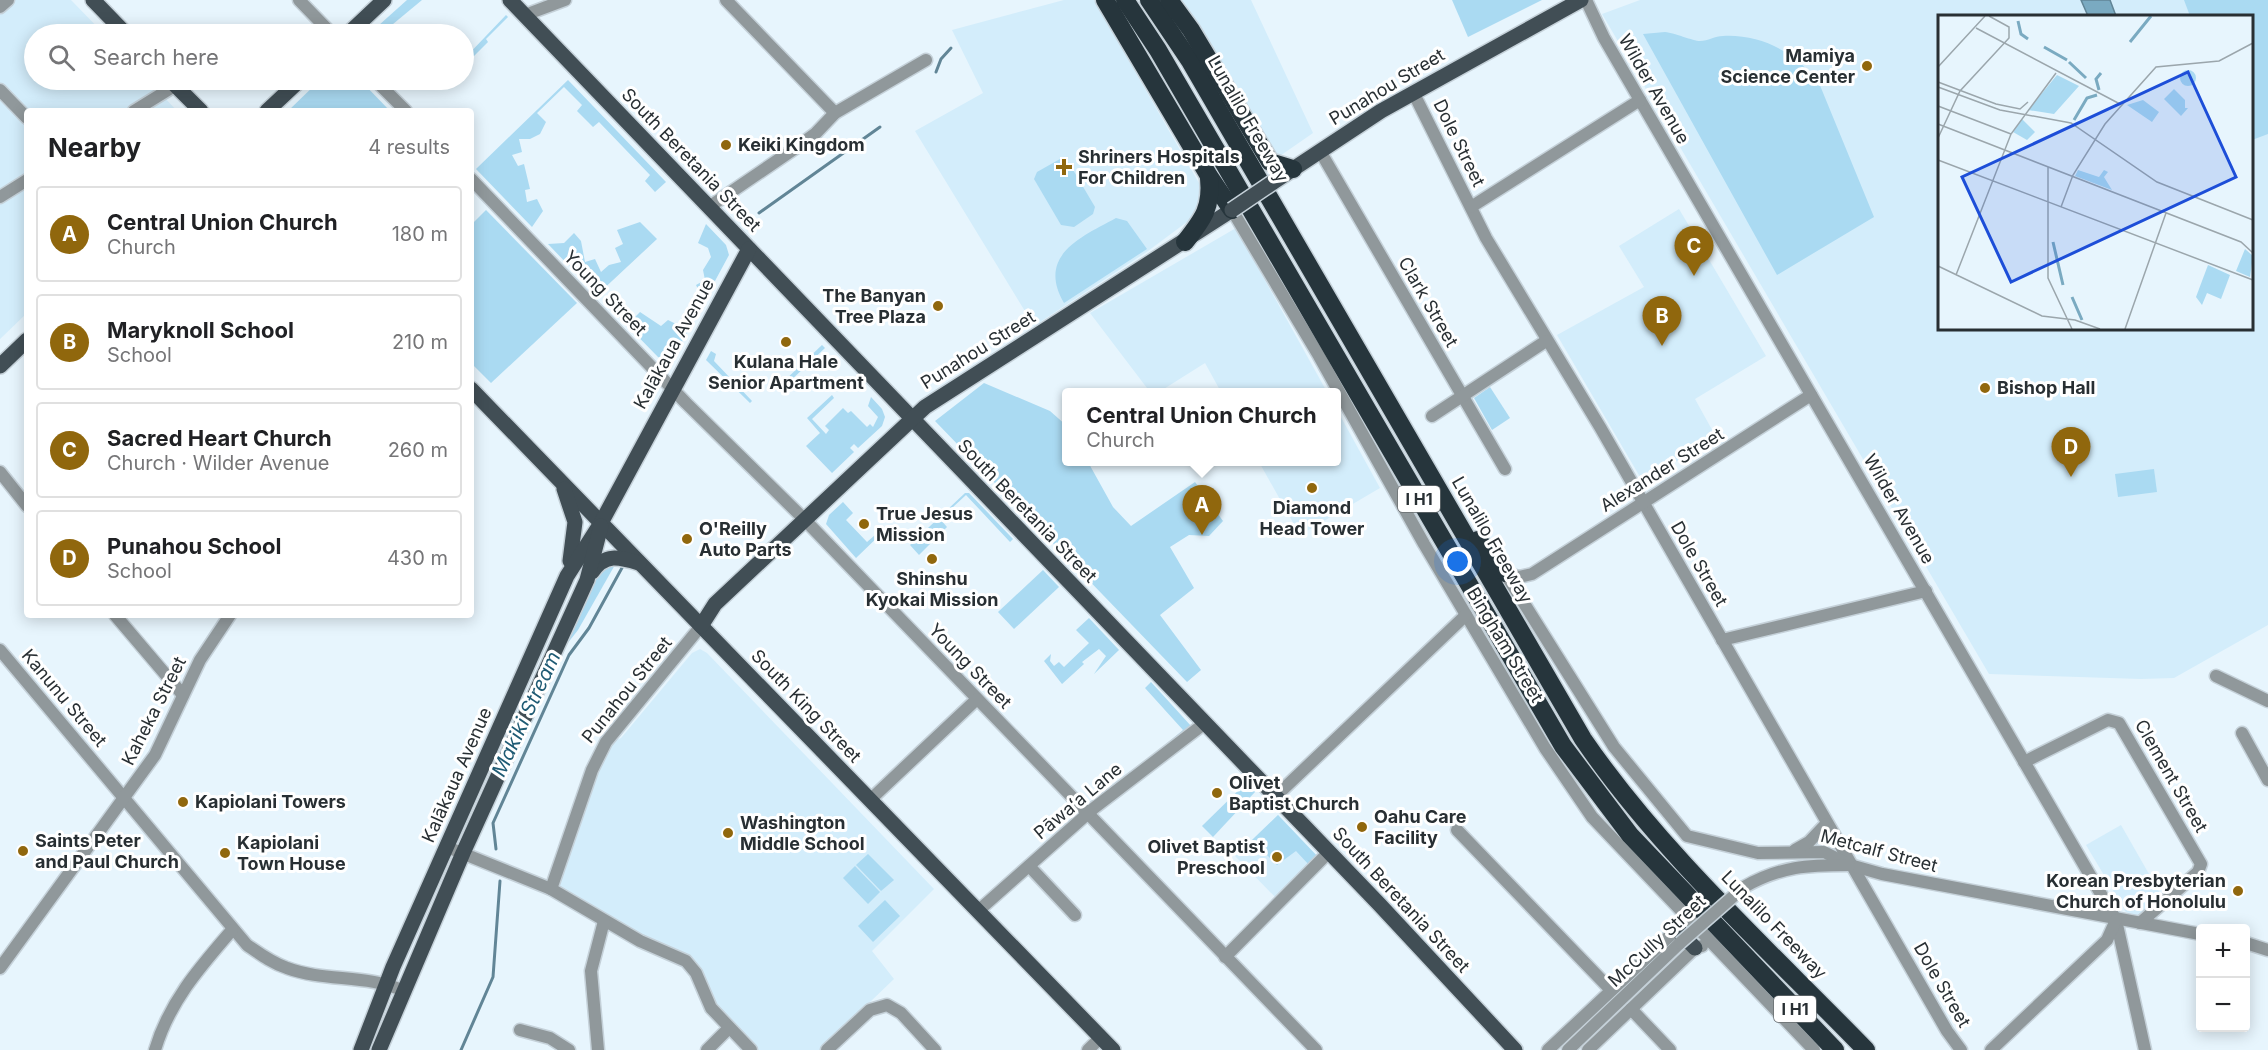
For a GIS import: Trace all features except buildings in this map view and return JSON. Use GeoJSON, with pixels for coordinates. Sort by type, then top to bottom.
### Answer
{"type":"FeatureCollection","features":[{"type":"Feature","properties":{"kind":"highway"},"geometry":{"type":"LineString","coordinates":[[1105,0],[1209,176],[1232,210]]}},
{"type":"Feature","properties":{"kind":"highway","name":"I H1"},"geometry":{"type":"LineString","coordinates":[[1125,0],[1158,50],[1563,746],[1630,835],[1835,1050]]}},
{"type":"Feature","properties":{"kind":"highway","name":"Lunalilo Freeway"},"geometry":{"type":"LineString","coordinates":[[1149,0],[1195,71],[1431,475],[1564,709],[1601,765],[1660,837],[1866,1050]]}},
{"type":"Feature","properties":{"kind":"highway"},"geometry":{"type":"LineString","coordinates":[[1169,0],[1191,30],[1270,162],[1293,169]]}},
{"type":"Feature","properties":{"kind":"highway"},"geometry":{"type":"LineString","coordinates":[[1185,242],[1204,218],[1211,198],[1209,176]]}},
{"type":"Feature","properties":{"kind":"highway"},"geometry":{"type":"LineString","coordinates":[[1431,475],[1505,573]]}},
{"type":"Feature","properties":{"kind":"highway"},"geometry":{"type":"LineString","coordinates":[[1755,967],[1821,1050]]}},
{"type":"Feature","properties":{"kind":"main road"},"geometry":{"type":"LineString","coordinates":[[93,0],[116,24]]}},
{"type":"Feature","properties":{"kind":"main road"},"geometry":{"type":"LineString","coordinates":[[359,24],[384,0]]}},
{"type":"Feature","properties":{"kind":"main road","name":"South Beretania Street"},"geometry":{"type":"LineString","coordinates":[[510,0],[1276,796],[1514,1049]]}},
{"type":"Feature","properties":{"kind":"main road","name":"Punahou Street"},"geometry":{"type":"LineString","coordinates":[[701,626],[715,604],[803,518],[925,407],[1185,242],[1320,151],[1413,92],[1581,0]]}},
{"type":"Feature","properties":{"kind":"main road"},"geometry":{"type":"LineString","coordinates":[[181,90],[198,108]]}},
{"type":"Feature","properties":{"kind":"main road"},"geometry":{"type":"LineString","coordinates":[[270,108],[289,90]]}},
{"type":"Feature","properties":{"kind":"main road","name":"Kalākaua Avenue"},"geometry":{"type":"LineString","coordinates":[[361,1050],[387,983],[567,576],[601,523],[671,388],[749,249]]}},
{"type":"Feature","properties":{"kind":"main road"},"geometry":{"type":"LineString","coordinates":[[0,366],[24,343]]}},
{"type":"Feature","properties":{"kind":"main road","name":"South King Street"},"geometry":{"type":"LineString","coordinates":[[474,396],[561,481],[1113,1050]]}},
{"type":"Feature","properties":{"kind":"main road"},"geometry":{"type":"LineString","coordinates":[[561,481],[575,522],[574,544],[567,576]]}},
{"type":"Feature","properties":{"kind":"main road","name":"Kalākaua Avenue"},"geometry":{"type":"LineString","coordinates":[[378,1050],[463,853],[587,580],[601,523]]}},
{"type":"Feature","properties":{"kind":"main road"},"geometry":{"type":"LineString","coordinates":[[587,580],[596,566],[607,558],[618,557],[640,563]]}},
{"type":"Feature","properties":{"kind":"main road"},"geometry":{"type":"LineString","coordinates":[[1678,936],[1695,948]]}},
{"type":"Feature","properties":{"kind":"street"},"geometry":{"type":"LineString","coordinates":[[0,7],[8,0]]}},
{"type":"Feature","properties":{"kind":"street"},"geometry":{"type":"LineString","coordinates":[[299,0],[322,24]]}},
{"type":"Feature","properties":{"kind":"street"},"geometry":{"type":"LineString","coordinates":[[525,15],[565,0]]}},
{"type":"Feature","properties":{"kind":"street"},"geometry":{"type":"LineString","coordinates":[[726,0],[835,113]]}},
{"type":"Feature","properties":{"kind":"street","name":"Wilder Avenue"},"geometry":{"type":"LineString","coordinates":[[1586,0],[1604,38],[2116,920],[2145,1050]]}},
{"type":"Feature","properties":{"kind":"street"},"geometry":{"type":"LineString","coordinates":[[709,207],[816,133],[835,113],[926,60]]}},
{"type":"Feature","properties":{"kind":"street"},"geometry":{"type":"LineString","coordinates":[[0,90],[24,115]]}},
{"type":"Feature","properties":{"kind":"street"},"geometry":{"type":"LineString","coordinates":[[138,108],[162,90]]}},
{"type":"Feature","properties":{"kind":"street"},"geometry":{"type":"LineString","coordinates":[[385,90],[403,108]]}},
{"type":"Feature","properties":{"kind":"street","name":"Dole Street"},"geometry":{"type":"LineString","coordinates":[[1413,92],[1471,207],[1546,341],[1644,504],[1826,824],[1951,1037],[1961,1050]]}},
{"type":"Feature","properties":{"kind":"street"},"geometry":{"type":"LineString","coordinates":[[1471,207],[1640,100]]}},
{"type":"Feature","properties":{"kind":"street","name":"Clark Street"},"geometry":{"type":"LineString","coordinates":[[1320,151],[1505,469]]}},
{"type":"Feature","properties":{"kind":"street"},"geometry":{"type":"LineString","coordinates":[[0,197],[24,182]]}},
{"type":"Feature","properties":{"kind":"street","name":"Young Street"},"geometry":{"type":"LineString","coordinates":[[474,182],[671,388],[803,518],[1316,1050]]}},
{"type":"Feature","properties":{"kind":"street","name":"Bingham Street"},"geometry":{"type":"LineString","coordinates":[[1232,210],[1335,388]]}},
{"type":"Feature","properties":{"kind":"street"},"geometry":{"type":"LineString","coordinates":[[1432,416],[1546,341]]}},
{"type":"Feature","properties":{"kind":"street","name":"Alexander Street"},"geometry":{"type":"LineString","coordinates":[[1532,574],[1811,395]]}},
{"type":"Feature","properties":{"kind":"street","name":"Bingham Street"},"geometry":{"type":"LineString","coordinates":[[1341,399],[1545,748],[1592,817],[1711,945],[1814,1050]]}},
{"type":"Feature","properties":{"kind":"street"},"geometry":{"type":"LineString","coordinates":[[0,472],[24,502]]}},
{"type":"Feature","properties":{"kind":"street"},"geometry":{"type":"LineString","coordinates":[[1505,573],[1519,577],[1532,574]]}},
{"type":"Feature","properties":{"kind":"street","name":"Metcalf Street"},"geometry":{"type":"LineString","coordinates":[[1505,573],[1614,747],[1687,836],[1749,852],[1778,855],[1793,851],[1824,852],[1850,865],[1882,874],[2116,920],[2196,933]]}},
{"type":"Feature","properties":{"kind":"street"},"geometry":{"type":"LineString","coordinates":[[1522,598],[1532,574]]}},
{"type":"Feature","properties":{"kind":"street"},"geometry":{"type":"LineString","coordinates":[[1722,640],[1926,591]]}},
{"type":"Feature","properties":{"kind":"street"},"geometry":{"type":"LineString","coordinates":[[1276,796],[1466,615]]}},
{"type":"Feature","properties":{"kind":"street"},"geometry":{"type":"LineString","coordinates":[[118,618],[183,695]]}},
{"type":"Feature","properties":{"kind":"street","name":"Kaheka Street"},"geometry":{"type":"LineString","coordinates":[[0,968],[155,755],[210,644],[228,618]]}},
{"type":"Feature","properties":{"kind":"street","name":"Punahou Street"},"geometry":{"type":"LineString","coordinates":[[551,889],[592,770],[606,742],[701,626]]}},
{"type":"Feature","properties":{"kind":"street","name":"Kanunu Street"},"geometry":{"type":"LineString","coordinates":[[2,659],[247,945],[267,960],[289,969],[387,983],[404,991]]}},
{"type":"Feature","properties":{"kind":"street"},"geometry":{"type":"LineString","coordinates":[[2216,676],[2268,701]]}},
{"type":"Feature","properties":{"kind":"street"},"geometry":{"type":"LineString","coordinates":[[870,800],[977,699]]}},
{"type":"Feature","properties":{"kind":"street","name":"Clement Street"},"geometry":{"type":"LineString","coordinates":[[2024,762],[2108,720],[2119,723],[2201,864],[2198,872],[2140,923]]}},
{"type":"Feature","properties":{"kind":"street","name":"Pāwaʻa Lane"},"geometry":{"type":"LineString","coordinates":[[978,911],[1087,814],[1205,723]]}},
{"type":"Feature","properties":{"kind":"street"},"geometry":{"type":"LineString","coordinates":[[2242,733],[2268,780]]}},
{"type":"Feature","properties":{"kind":"street"},"geometry":{"type":"LineString","coordinates":[[1793,851],[1809,842],[1826,824]]}},
{"type":"Feature","properties":{"kind":"street"},"geometry":{"type":"LineString","coordinates":[[1457,830],[1611,990]]}},
{"type":"Feature","properties":{"kind":"street"},"geometry":{"type":"LineString","coordinates":[[447,847],[551,889],[604,921],[690,965],[711,1008],[751,1050]]}},
{"type":"Feature","properties":{"kind":"street"},"geometry":{"type":"LineString","coordinates":[[1226,957],[1329,852]]}},
{"type":"Feature","properties":{"kind":"street","name":"McCully Street"},"geometry":{"type":"LineString","coordinates":[[1548,1050],[1611,990],[1744,887],[1766,875],[1803,865],[1850,865]]}},
{"type":"Feature","properties":{"kind":"street"},"geometry":{"type":"LineString","coordinates":[[1029,866],[1075,915]]}},
{"type":"Feature","properties":{"kind":"street","name":"McCully Street"},"geometry":{"type":"LineString","coordinates":[[1568,1050],[1678,936],[1682,913]]}},
{"type":"Feature","properties":{"kind":"street"},"geometry":{"type":"LineString","coordinates":[[1991,1050],[2106,940],[2116,920]]}},
{"type":"Feature","properties":{"kind":"street"},"geometry":{"type":"LineString","coordinates":[[598,1050],[591,971],[604,921]]}},
{"type":"Feature","properties":{"kind":"street"},"geometry":{"type":"LineString","coordinates":[[154,1050],[163,1024],[175,1002],[193,976],[232,930]]}},
{"type":"Feature","properties":{"kind":"street"},"geometry":{"type":"LineString","coordinates":[[2250,944],[2268,950]]}},
{"type":"Feature","properties":{"kind":"street","name":"McCully Street"},"geometry":{"type":"LineString","coordinates":[[1588,1050],[1695,948],[1711,945]]}},
{"type":"Feature","properties":{"kind":"street"},"geometry":{"type":"LineString","coordinates":[[827,1050],[870,1010],[887,1005],[901,1013],[935,1050]]}},
{"type":"Feature","properties":{"kind":"street"},"geometry":{"type":"LineString","coordinates":[[1631,1009],[1670,1050]]}},
{"type":"Feature","properties":{"kind":"street"},"geometry":{"type":"LineString","coordinates":[[1564,1050],[1572,1027]]}},
{"type":"Feature","properties":{"kind":"street"},"geometry":{"type":"LineString","coordinates":[[707,1050],[729,1028]]}},
{"type":"Feature","properties":{"kind":"street"},"geometry":{"type":"LineString","coordinates":[[520,1030],[550,1038],[569,1050]]}},
{"type":"Feature","properties":{"kind":"street"},"geometry":{"type":"LineString","coordinates":[[1088,1050],[1101,1037]]}},
{"type":"Feature","properties":{"kind":"shaded area"},"geometry":{"type":"Polygon","coordinates":[[[0,0],[71,0],[94,24],[24,24],[24,90],[157,90],[174,108],[24,108],[24,316],[0,339],[0,0]]]}},
{"type":"Feature","properties":{"kind":"shaded area"},"geometry":{"type":"Polygon","coordinates":[[[407,0],[422,0],[393,24],[380,24],[407,0]]]}},
{"type":"Feature","properties":{"kind":"shaded area","name":"Shriners Hospitals For Children"},"geometry":{"type":"Polygon","coordinates":[[[1064,0],[1094,0],[1211,204],[1148,251],[1034,326],[915,131],[983,93],[952,30],[1064,0]]]}},
{"type":"Feature","properties":{"kind":"shaded area"},"geometry":{"type":"Polygon","coordinates":[[[1177,0],[1251,0],[1313,133],[1277,158],[1177,0]]]}},
{"type":"Feature","properties":{"kind":"shaded area"},"geometry":{"type":"Polygon","coordinates":[[[1452,0],[1542,0],[1468,37],[1452,0]]]}},
{"type":"Feature","properties":{"kind":"shaded area"},"geometry":{"type":"Polygon","coordinates":[[[1640,0],[2268,0],[2268,625],[2174,678],[1989,674],[1602,14],[1640,0]]]}},
{"type":"Feature","properties":{"kind":"shaded area"},"geometry":{"type":"Polygon","coordinates":[[[2081,0],[2110,0],[2116,15],[2088,15],[2081,0]]]}},
{"type":"Feature","properties":{"kind":"shaded area"},"geometry":{"type":"Polygon","coordinates":[[[2184,0],[2268,0],[2268,134],[2253,140],[2253,15],[2190,15],[2184,0]]]}},
{"type":"Feature","properties":{"kind":"shaded area"},"geometry":{"type":"Polygon","coordinates":[[[506,15],[508,17],[486,39],[488,42],[474,56],[474,49],[506,15]]]}},
{"type":"Feature","properties":{"kind":"shaded area"},"geometry":{"type":"Polygon","coordinates":[[[1665,32],[1700,41],[1723,36],[1751,38],[1789,54],[1800,63],[1819,83],[1874,217],[1777,275],[1643,34],[1665,32]]]}},
{"type":"Feature","properties":{"kind":"shaded area"},"geometry":{"type":"Polygon","coordinates":[[[568,80],[666,182],[655,192],[645,181],[650,175],[599,122],[593,127],[577,111],[582,105],[564,87],[537,113],[546,122],[540,134],[530,139],[519,139],[522,152],[512,155],[518,166],[524,164],[530,189],[525,190],[527,202],[537,199],[543,211],[532,227],[476,169],[568,80]]]}},
{"type":"Feature","properties":{"kind":"shaded area"},"geometry":{"type":"Polygon","coordinates":[[[310,90],[370,90],[387,108],[291,108],[310,90]]]}},
{"type":"Feature","properties":{"kind":"shaded area"},"geometry":{"type":"Polygon","coordinates":[[[1060,159],[1069,163],[1095,207],[1093,214],[1074,227],[1061,225],[1034,179],[1037,172],[1060,159]]]}},
{"type":"Feature","properties":{"kind":"shaded area"},"geometry":{"type":"Polygon","coordinates":[[[1679,209],[1766,356],[1695,399],[1716,437],[1643,482],[1557,335],[1644,287],[1619,246],[1679,209]]]}},
{"type":"Feature","properties":{"kind":"shaded area"},"geometry":{"type":"Polygon","coordinates":[[[486,210],[577,303],[491,383],[474,366],[474,222],[486,210]]]}},
{"type":"Feature","properties":{"kind":"shaded area"},"geometry":{"type":"Polygon","coordinates":[[[1116,218],[1127,221],[1147,249],[1064,303],[1057,287],[1056,273],[1059,261],[1076,241],[1116,218]]]}},
{"type":"Feature","properties":{"kind":"shaded area"},"geometry":{"type":"Polygon","coordinates":[[[640,222],[657,239],[597,295],[548,244],[564,243],[574,233],[581,241],[585,262],[595,259],[601,272],[609,265],[621,262],[615,248],[623,244],[617,230],[640,222]]]}},
{"type":"Feature","properties":{"kind":"shaded area"},"geometry":{"type":"Polygon","coordinates":[[[706,224],[726,245],[729,255],[675,355],[665,361],[658,357],[616,314],[624,306],[635,317],[640,312],[661,326],[668,320],[684,328],[699,299],[696,297],[699,291],[696,285],[705,280],[703,270],[711,257],[708,248],[698,243],[706,224]]]}},
{"type":"Feature","properties":{"kind":"shaded area"},"geometry":{"type":"Polygon","coordinates":[[[1236,228],[1325,388],[1219,388],[1205,363],[1165,388],[1147,388],[1090,313],[1236,228]]]}},
{"type":"Feature","properties":{"kind":"shaded area"},"geometry":{"type":"Polygon","coordinates":[[[822,345],[825,348],[786,385],[783,382],[822,345]]]}},
{"type":"Feature","properties":{"kind":"shaded area"},"geometry":{"type":"Polygon","coordinates":[[[711,351],[716,354],[714,361],[752,401],[750,403],[706,360],[711,351]]]}},
{"type":"Feature","properties":{"kind":"shaded area"},"geometry":{"type":"Polygon","coordinates":[[[984,383],[1050,411],[1062,422],[1062,466],[1090,466],[1113,507],[1131,526],[1195,482],[1223,521],[1209,536],[1189,535],[1170,547],[1194,588],[1160,615],[1201,670],[1187,682],[935,421],[984,383]]]}},
{"type":"Feature","properties":{"kind":"shaded area"},"geometry":{"type":"Polygon","coordinates":[[[1490,387],[1510,418],[1492,430],[1474,398],[1490,387]]]}},
{"type":"Feature","properties":{"kind":"shaded area"},"geometry":{"type":"Polygon","coordinates":[[[832,395],[834,398],[812,419],[826,434],[829,430],[825,426],[843,408],[848,413],[851,411],[867,427],[870,424],[873,427],[878,417],[868,406],[871,397],[882,409],[885,417],[882,426],[858,448],[854,444],[850,448],[854,452],[832,473],[806,446],[820,433],[807,418],[832,395]]]}},
{"type":"Feature","properties":{"kind":"shaded area","name":"Diamond Head Tower"},"geometry":{"type":"Polygon","coordinates":[[[1341,417],[1380,488],[1300,535],[1261,466],[1341,466],[1341,417]]]}},
{"type":"Feature","properties":{"kind":"shaded area"},"geometry":{"type":"Polygon","coordinates":[[[2154,469],[2157,492],[2118,497],[2115,474],[2154,469]]]}},
{"type":"Feature","properties":{"kind":"shaded area"},"geometry":{"type":"Polygon","coordinates":[[[965,493],[969,493],[1013,539],[1010,542],[966,495],[940,519],[947,527],[919,555],[910,545],[965,493]]]}},
{"type":"Feature","properties":{"kind":"shaded area"},"geometry":{"type":"Polygon","coordinates":[[[843,502],[853,513],[846,520],[867,542],[882,529],[884,531],[856,558],[826,524],[829,515],[843,502]]]}},
{"type":"Feature","properties":{"kind":"shaded area"},"geometry":{"type":"Polygon","coordinates":[[[616,563],[578,630],[556,658],[578,609],[601,570],[616,563]]]}},
{"type":"Feature","properties":{"kind":"shaded area"},"geometry":{"type":"Polygon","coordinates":[[[1043,570],[1059,587],[1014,629],[998,612],[1043,570]]]}},
{"type":"Feature","properties":{"kind":"shaded area"},"geometry":{"type":"Polygon","coordinates":[[[1089,618],[1119,650],[1094,674],[1106,656],[1099,649],[1082,662],[1084,664],[1062,684],[1044,661],[1051,654],[1050,661],[1054,666],[1059,662],[1064,667],[1089,643],[1076,630],[1089,618]]]}},
{"type":"Feature","properties":{"kind":"shaded area","name":"Washington Middle School"},"geometry":{"type":"Polygon","coordinates":[[[700,649],[707,653],[934,889],[872,951],[894,979],[820,1050],[754,1050],[717,1009],[703,977],[656,944],[559,887],[596,769],[609,743],[621,738],[692,653],[700,649]]]}},
{"type":"Feature","properties":{"kind":"shaded area"},"geometry":{"type":"Polygon","coordinates":[[[1151,682],[1191,726],[1146,761],[1183,730],[1145,688],[1151,682]]]}},
{"type":"Feature","properties":{"kind":"shaded area"},"geometry":{"type":"Polygon","coordinates":[[[1247,782],[1255,792],[1213,837],[1202,826],[1247,782]]]}},
{"type":"Feature","properties":{"kind":"shaded area","name":"Olivet Baptist Preschool"},"geometry":{"type":"Polygon","coordinates":[[[1278,815],[1319,858],[1277,899],[1235,856],[1278,815]]]}},
{"type":"Feature","properties":{"kind":"shaded area"},"geometry":{"type":"Polygon","coordinates":[[[1278,815],[1319,858],[1310,866],[1296,851],[1277,865],[1252,840],[1278,815]]]}},
{"type":"Feature","properties":{"kind":"shaded area"},"geometry":{"type":"Polygon","coordinates":[[[2121,825],[2165,902],[2143,918],[2126,912],[2086,845],[2121,825]]]}},
{"type":"Feature","properties":{"kind":"shaded area"},"geometry":{"type":"Polygon","coordinates":[[[868,854],[894,880],[881,891],[856,865],[868,854]]]}},
{"type":"Feature","properties":{"kind":"shaded area"},"geometry":{"type":"Polygon","coordinates":[[[855,866],[880,892],[868,904],[843,878],[855,866]]]}},
{"type":"Feature","properties":{"kind":"shaded area"},"geometry":{"type":"Polygon","coordinates":[[[885,900],[900,916],[873,942],[858,926],[885,900]]]}},
{"type":"Feature","properties":{"kind":"waterway","name":"Makiki Stream"},"geometry":{"type":"LineString","coordinates":[[936,72],[941,59],[951,48]]}},
{"type":"Feature","properties":{"kind":"waterway","name":"Makiki Stream"},"geometry":{"type":"LineString","coordinates":[[759,213],[880,127]]}},
{"type":"Feature","properties":{"kind":"waterway","name":"Makiki Stream"},"geometry":{"type":"LineString","coordinates":[[496,849],[493,823],[569,655],[589,628],[623,566]]}},
{"type":"Feature","properties":{"kind":"waterway","name":"Makiki Stream"},"geometry":{"type":"LineString","coordinates":[[461,1050],[493,977],[500,881]]}},
{"type":"Feature","properties":{"kind":"place","name":"Mamiya Science Center"},"geometry":{"type":"Point","coordinates":[1867,66]}},
{"type":"Feature","properties":{"kind":"place","name":"Keiki Kingdom"},"geometry":{"type":"Point","coordinates":[726,145]}},
{"type":"Feature","properties":{"kind":"place","name":"Shriners Hospitals For Children"},"geometry":{"type":"Point","coordinates":[1064,167]}},
{"type":"Feature","properties":{"kind":"place","name":"Sacred Heart Church"},"geometry":{"type":"Point","coordinates":[1694,276]}},
{"type":"Feature","properties":{"kind":"place","name":"The Banyan Tree Plaza"},"geometry":{"type":"Point","coordinates":[938,306]}},
{"type":"Feature","properties":{"kind":"place","name":"Kulana Hale Senior Apartment"},"geometry":{"type":"Point","coordinates":[786,342]}},
{"type":"Feature","properties":{"kind":"place","name":"Maryknoll School"},"geometry":{"type":"Point","coordinates":[1662,346]}},
{"type":"Feature","properties":{"kind":"place","name":"Bishop Hall"},"geometry":{"type":"Point","coordinates":[1985,388]}},
{"type":"Feature","properties":{"kind":"place","name":"Punahou School"},"geometry":{"type":"Point","coordinates":[2071,477]}},
{"type":"Feature","properties":{"kind":"place","name":"Diamond Head Tower"},"geometry":{"type":"Point","coordinates":[1312,488]}},
{"type":"Feature","properties":{"kind":"place","name":"True Jesus Mission"},"geometry":{"type":"Point","coordinates":[864,524]}},
{"type":"Feature","properties":{"kind":"place","name":"Central Union Church"},"geometry":{"type":"Point","coordinates":[1202,535]}},
{"type":"Feature","properties":{"kind":"place","name":"O'Reilly Auto Parts"},"geometry":{"type":"Point","coordinates":[687,539]}},
{"type":"Feature","properties":{"kind":"place","name":"Shinshu Kyokai Mission"},"geometry":{"type":"Point","coordinates":[932,559]}},
{"type":"Feature","properties":{"kind":"place","name":"Olivet Baptist Church"},"geometry":{"type":"Point","coordinates":[1217,793]}},
{"type":"Feature","properties":{"kind":"place","name":"Kapiolani Towers"},"geometry":{"type":"Point","coordinates":[183,802]}},
{"type":"Feature","properties":{"kind":"place","name":"Oahu Care Facility"},"geometry":{"type":"Point","coordinates":[1362,827]}},
{"type":"Feature","properties":{"kind":"place","name":"Washington Middle School"},"geometry":{"type":"Point","coordinates":[728,833]}},
{"type":"Feature","properties":{"kind":"place","name":"Saints Peter and Paul Church"},"geometry":{"type":"Point","coordinates":[23,851]}},
{"type":"Feature","properties":{"kind":"place","name":"Kapiolani Town House"},"geometry":{"type":"Point","coordinates":[225,853]}},
{"type":"Feature","properties":{"kind":"place","name":"Olivet Baptist Preschool"},"geometry":{"type":"Point","coordinates":[1277,857]}},
{"type":"Feature","properties":{"kind":"place","name":"Korean Presbyterian Church of Honolulu"},"geometry":{"type":"Point","coordinates":[2238,891]}}]}
